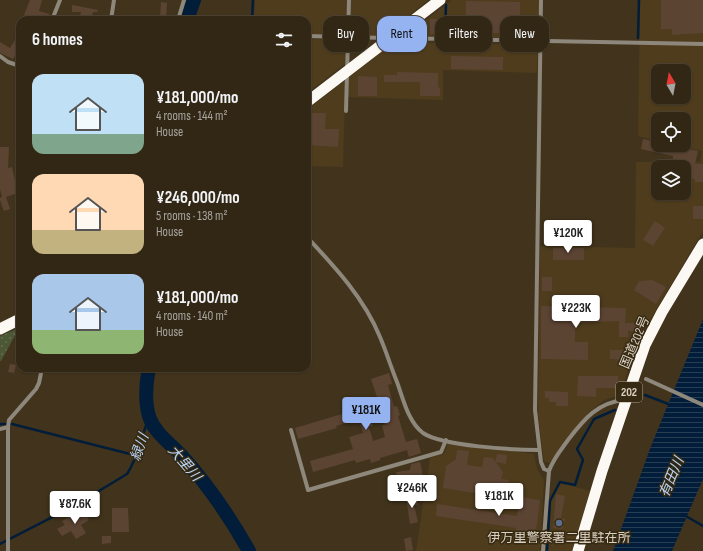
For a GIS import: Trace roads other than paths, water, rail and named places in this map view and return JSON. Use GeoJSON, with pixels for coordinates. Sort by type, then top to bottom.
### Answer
{"type":"FeatureCollection","features":[{"type":"Feature","properties":{"kind":"highway"},"geometry":{"type":"LineString","coordinates":[[419,16],[440,0]]}},
{"type":"Feature","properties":{"kind":"highway"},"geometry":{"type":"LineString","coordinates":[[311,99],[377,48]]}},
{"type":"Feature","properties":{"kind":"highway","name":"国道202号"},"geometry":{"type":"LineString","coordinates":[[578,551],[602,471],[645,345],[662,312],[703,244]]}},
{"type":"Feature","properties":{"kind":"highway"},"geometry":{"type":"LineString","coordinates":[[0,329],[16,321]]}},
{"type":"Feature","properties":{"kind":"street"},"geometry":{"type":"LineString","coordinates":[[54,16],[60,0]]}},
{"type":"Feature","properties":{"kind":"street"},"geometry":{"type":"LineString","coordinates":[[112,16],[114,0]]}},
{"type":"Feature","properties":{"kind":"street"},"geometry":{"type":"LineString","coordinates":[[179,16],[184,0]]}},
{"type":"Feature","properties":{"kind":"street"},"geometry":{"type":"LineString","coordinates":[[349,0],[349,16]]}},
{"type":"Feature","properties":{"kind":"street"},"geometry":{"type":"LineString","coordinates":[[541,0],[541,16]]}},
{"type":"Feature","properties":{"kind":"street"},"geometry":{"type":"LineString","coordinates":[[311,36],[323,36]]}},
{"type":"Feature","properties":{"kind":"street"},"geometry":{"type":"LineString","coordinates":[[427,39],[500,40]]}},
{"type":"Feature","properties":{"kind":"street"},"geometry":{"type":"LineString","coordinates":[[549,41],[703,44]]}},
{"type":"Feature","properties":{"kind":"street"},"geometry":{"type":"LineString","coordinates":[[346,111],[348,52]]}},
{"type":"Feature","properties":{"kind":"street"},"geometry":{"type":"LineString","coordinates":[[540,52],[535,410],[541,462],[544,469],[549,472]]}},
{"type":"Feature","properties":{"kind":"street"},"geometry":{"type":"LineString","coordinates":[[0,56],[8,62],[16,65]]}},
{"type":"Feature","properties":{"kind":"street"},"geometry":{"type":"LineString","coordinates":[[311,241],[343,276],[362,304],[380,336],[407,410],[414,424],[422,432],[431,437],[446,440],[479,445],[539,450]]}},
{"type":"Feature","properties":{"kind":"street"},"geometry":{"type":"LineString","coordinates":[[8,549],[9,420],[36,390],[40,383],[41,372]]}},
{"type":"Feature","properties":{"kind":"street"},"geometry":{"type":"LineString","coordinates":[[646,379],[703,405]]}},
{"type":"Feature","properties":{"kind":"street"},"geometry":{"type":"LineString","coordinates":[[544,551],[549,472],[558,453],[581,422],[592,412],[605,404],[627,400]]}},
{"type":"Feature","properties":{"kind":"street"},"geometry":{"type":"LineString","coordinates":[[0,429],[8,427]]}},
{"type":"Feature","properties":{"kind":"street"},"geometry":{"type":"LineString","coordinates":[[291,430],[308,490],[441,452],[446,440]]}},
{"type":"Feature","properties":{"kind":"water","name":"有田川"},"geometry":{"type":"Polygon","coordinates":[[[703,319],[703,479],[672,551],[613,551],[651,446],[703,319]]]}},
{"type":"Feature","properties":{"kind":"waterway","name":"大里川"},"geometry":{"type":"LineString","coordinates":[[188,16],[194,0]]}},
{"type":"Feature","properties":{"kind":"waterway"},"geometry":{"type":"LineString","coordinates":[[252,16],[253,0]]}},
{"type":"Feature","properties":{"kind":"waterway"},"geometry":{"type":"LineString","coordinates":[[638,38],[639,0]]}},
{"type":"Feature","properties":{"kind":"waterway"},"geometry":{"type":"LineString","coordinates":[[446,5],[446,16]]}},
{"type":"Feature","properties":{"kind":"waterway","name":"大里川"},"geometry":{"type":"LineString","coordinates":[[148,372],[146,400],[150,419],[160,434],[182,456],[209,489],[226,513],[249,551]]}},
{"type":"Feature","properties":{"kind":"waterway"},"geometry":{"type":"LineString","coordinates":[[645,395],[671,405]]}},
{"type":"Feature","properties":{"kind":"waterway"},"geometry":{"type":"LineString","coordinates":[[547,551],[550,501],[560,482],[575,485],[583,460],[577,449],[594,419],[615,410]]}},
{"type":"Feature","properties":{"kind":"waterway","name":"緑川"},"geometry":{"type":"LineString","coordinates":[[0,544],[74,506],[127,474],[137,454],[149,418]]}},
{"type":"Feature","properties":{"kind":"waterway"},"geometry":{"type":"LineString","coordinates":[[0,424],[12,424],[130,454],[136,454]]}},
{"type":"Feature","properties":{"kind":"waterway"},"geometry":{"type":"LineString","coordinates":[[684,515],[703,526]]}},
{"type":"Feature","properties":{"kind":"place","name":"伊万里警察署二里駐在所"},"geometry":{"type":"Point","coordinates":[559,523]}}]}
